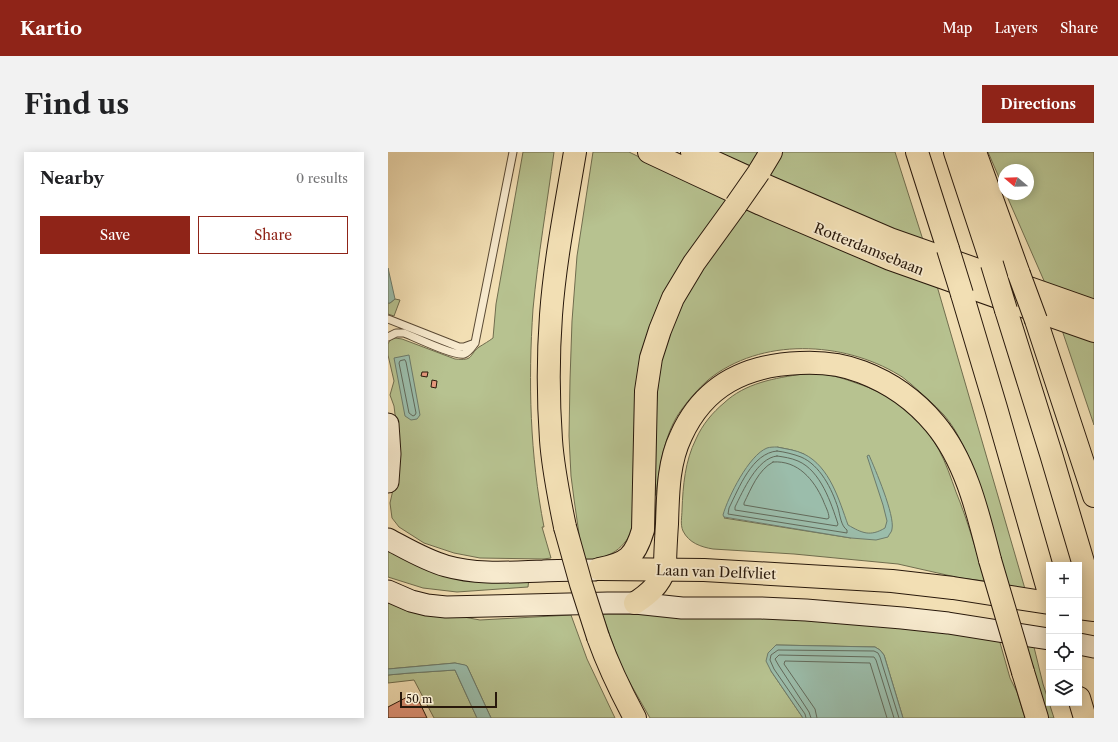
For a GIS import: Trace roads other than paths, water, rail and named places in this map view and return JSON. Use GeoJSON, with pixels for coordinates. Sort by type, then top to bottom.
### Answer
{"type":"FeatureCollection","features":[{"type":"Feature","properties":{"kind":"main road"},"geometry":{"type":"LineString","coordinates":[[575,152],[556,270],[551,314],[549,379],[551,441],[556,484],[564,527],[577,572],[606,660],[635,718]]}},
{"type":"Feature","properties":{"kind":"main road","name":"Rotterdamsebaan"},"geometry":{"type":"LineString","coordinates":[[650,152],[761,204],[890,259],[1094,331]]}},
{"type":"Feature","properties":{"kind":"main road","name":"Rotterdamsebaan"},"geometry":{"type":"LineString","coordinates":[[692,152],[768,187],[890,239],[1094,311]]}},
{"type":"Feature","properties":{"kind":"main road"},"geometry":{"type":"LineString","coordinates":[[599,569],[615,566],[622,563],[630,556],[639,544],[643,530],[646,391],[651,358],[673,298],[694,263],[759,172],[771,152]]}},
{"type":"Feature","properties":{"kind":"main road"},"geometry":{"type":"LineString","coordinates":[[917,152],[962,294],[1046,582]]}},
{"type":"Feature","properties":{"kind":"main road"},"geometry":{"type":"LineString","coordinates":[[955,152],[992,264],[1094,599]]}},
{"type":"Feature","properties":{"kind":"main road"},"geometry":{"type":"LineString","coordinates":[[976,152],[1036,320],[1094,496]]}},
{"type":"Feature","properties":{"kind":"main road"},"geometry":{"type":"LineString","coordinates":[[636,603],[648,595],[656,586],[665,570],[669,477],[674,454],[680,436],[688,421],[709,395],[735,377],[750,371],[782,364],[810,363],[838,366],[862,372],[893,387],[907,396],[923,411],[936,425],[958,462],[980,522],[1037,718]]}},
{"type":"Feature","properties":{"kind":"main road"},"geometry":{"type":"LineString","coordinates":[[388,424],[390,454],[388,482]]}},
{"type":"Feature","properties":{"kind":"main road","name":"Laan van Delfvliet"},"geometry":{"type":"LineString","coordinates":[[388,538],[413,553],[429,560],[460,569],[482,572],[503,573],[599,569],[749,572],[892,581],[953,588],[1046,603]]}},
{"type":"Feature","properties":{"kind":"main road"},"geometry":{"type":"LineString","coordinates":[[388,591],[411,601],[427,605],[446,607],[636,603],[682,608],[761,608],[806,610],[902,618],[1046,640]]}},
{"type":"Feature","properties":{"kind":"main road"},"geometry":{"type":"LineString","coordinates":[[1082,608],[1094,610]]}},
{"type":"Feature","properties":{"kind":"main road"},"geometry":{"type":"LineString","coordinates":[[1082,645],[1094,647]]}},
{"type":"Feature","properties":{"kind":"main road"},"geometry":{"type":"LineString","coordinates":[[1081,706],[1085,718]]}},
{"type":"Feature","properties":{"kind":"lane"},"geometry":{"type":"LineString","coordinates":[[388,337],[396,333],[404,333],[453,353],[462,354],[468,352],[475,343],[513,152]]}},
{"type":"Feature","properties":{"kind":"lane"},"geometry":{"type":"LineString","coordinates":[[388,319],[459,347],[464,347],[475,343]]}},
{"type":"Feature","properties":{"kind":"water"},"geometry":{"type":"Polygon","coordinates":[[[388,268],[395,299],[390,303],[388,303],[388,268]]]}},
{"type":"Feature","properties":{"kind":"water"},"geometry":{"type":"Polygon","coordinates":[[[409,355],[420,415],[417,419],[411,420],[405,416],[394,358],[409,355]]]}},
{"type":"Feature","properties":{"kind":"water"},"geometry":{"type":"Polygon","coordinates":[[[777,447],[804,454],[821,467],[837,495],[848,525],[866,533],[880,531],[885,528],[887,521],[867,456],[869,455],[891,514],[892,531],[888,537],[876,540],[851,538],[724,517],[723,515],[729,498],[746,468],[760,452],[767,448],[777,447]]]}},
{"type":"Feature","properties":{"kind":"water"},"geometry":{"type":"Polygon","coordinates":[[[776,645],[875,647],[884,655],[903,718],[803,718],[771,671],[766,661],[768,653],[776,645]]]}},
{"type":"Feature","properties":{"kind":"water"},"geometry":{"type":"Polygon","coordinates":[[[455,663],[467,666],[491,718],[477,718],[455,670],[388,675],[388,669],[455,663]]]}}]}
